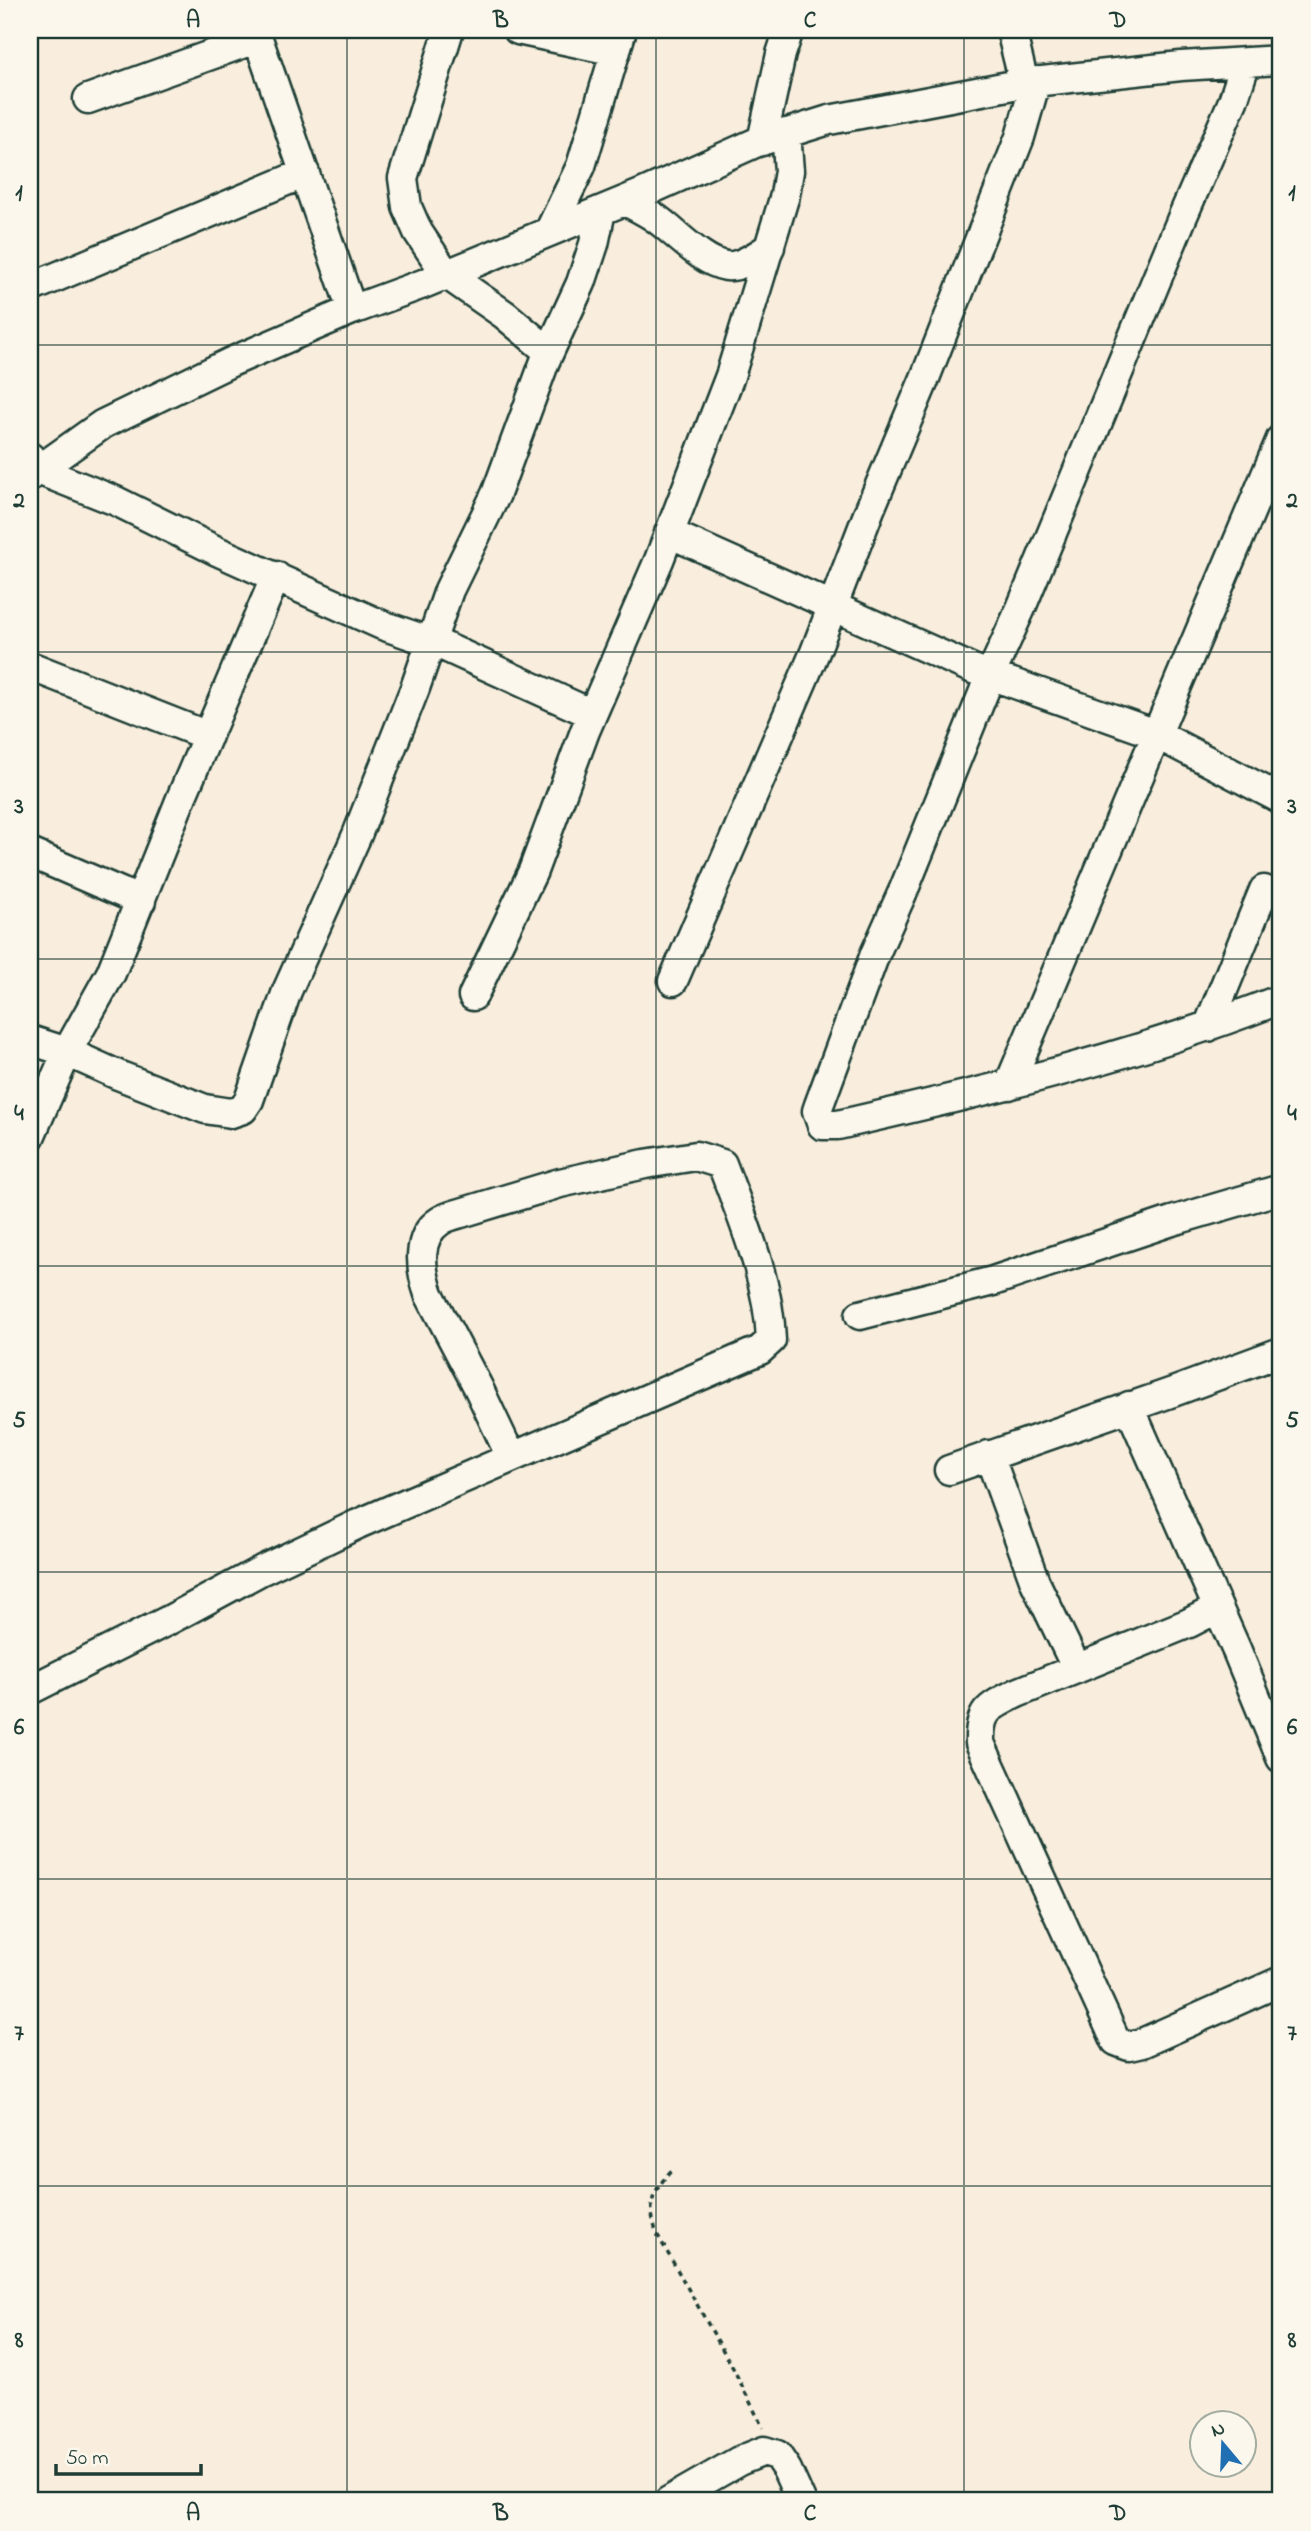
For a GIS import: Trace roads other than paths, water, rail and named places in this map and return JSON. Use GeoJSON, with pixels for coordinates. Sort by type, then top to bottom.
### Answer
{"type":"FeatureCollection","features":[{"type":"Feature","properties":{"kind":"street"},"geometry":{"type":"LineString","coordinates":[[449,30],[403,178],[407,206],[418,232],[446,274],[505,316],[549,352]]}},
{"type":"Feature","properties":{"kind":"street"},"geometry":{"type":"LineString","coordinates":[[517,30],[619,40],[581,166],[549,232]]}},
{"type":"Feature","properties":{"kind":"street"},"geometry":{"type":"LineString","coordinates":[[472,996],[533,871],[592,714],[669,533],[730,376],[785,195],[789,170],[774,137],[781,54],[789,30]]}},
{"type":"Feature","properties":{"kind":"street"},"geometry":{"type":"LineString","coordinates":[[673,981],[766,771],[1020,138],[1030,82],[1011,30]]}},
{"type":"Feature","properties":{"kind":"street"},"geometry":{"type":"LineString","coordinates":[[88,99],[257,34],[352,310]]}},
{"type":"Feature","properties":{"kind":"street"},"geometry":{"type":"LineString","coordinates":[[33,468],[103,424],[231,362],[352,310],[613,206],[774,137],[829,120],[1030,82],[1181,66],[1281,60]]}},
{"type":"Feature","properties":{"kind":"street"},"geometry":{"type":"LineString","coordinates":[[1246,62],[1233,101],[875,954],[817,1111],[822,1125],[838,1125],[1009,1085],[1119,1056],[1208,1027],[1281,999]]}},
{"type":"Feature","properties":{"kind":"street"},"geometry":{"type":"LineString","coordinates":[[30,288],[305,173]]}},
{"type":"Feature","properties":{"kind":"street"},"geometry":{"type":"LineString","coordinates":[[613,206],[654,217],[699,253],[719,264],[728,266],[743,262],[770,247]]}},
{"type":"Feature","properties":{"kind":"street"},"geometry":{"type":"LineString","coordinates":[[30,1040],[67,1052],[205,1109],[231,1113],[243,1109],[249,1100],[287,991],[357,835],[415,688],[449,590],[496,494],[549,352],[582,283],[594,244],[613,206]]}},
{"type":"Feature","properties":{"kind":"street"},"geometry":{"type":"LineString","coordinates":[[1009,1085],[1281,439]]}},
{"type":"Feature","properties":{"kind":"street"},"geometry":{"type":"LineString","coordinates":[[33,468],[116,501],[383,625],[510,675],[592,714]]}},
{"type":"Feature","properties":{"kind":"street"},"geometry":{"type":"LineString","coordinates":[[669,533],[973,669],[1156,734],[1281,799]]}},
{"type":"Feature","properties":{"kind":"street"},"geometry":{"type":"LineString","coordinates":[[30,1137],[67,1052],[111,973],[276,576]]}},
{"type":"Feature","properties":{"kind":"street"},"geometry":{"type":"LineString","coordinates":[[30,666],[208,736]]}},
{"type":"Feature","properties":{"kind":"street"},"geometry":{"type":"LineString","coordinates":[[30,853],[141,901]]}},
{"type":"Feature","properties":{"kind":"street"},"geometry":{"type":"LineString","coordinates":[[1208,1027],[1264,890]]}},
{"type":"Feature","properties":{"kind":"street"},"geometry":{"type":"LineString","coordinates":[[30,1690],[298,1552],[760,1350],[771,1340],[771,1321],[744,1221],[722,1164],[696,1156],[605,1171],[461,1213],[441,1220],[430,1229],[421,1258],[426,1286],[511,1457]]}},
{"type":"Feature","properties":{"kind":"street"},"geometry":{"type":"LineString","coordinates":[[860,1315],[993,1280],[1172,1221],[1281,1189]]}},
{"type":"Feature","properties":{"kind":"street"},"geometry":{"type":"LineString","coordinates":[[949,1470],[1281,1352]]}},
{"type":"Feature","properties":{"kind":"street"},"geometry":{"type":"LineString","coordinates":[[1129,1406],[1281,1758]]}},
{"type":"Feature","properties":{"kind":"street"},"geometry":{"type":"LineString","coordinates":[[989,1455],[1035,1581],[1077,1669]]}},
{"type":"Feature","properties":{"kind":"street"},"geometry":{"type":"LineString","coordinates":[[1218,1608],[1189,1623],[990,1707],[984,1714],[980,1728],[980,1744],[1116,2041],[1129,2046],[1142,2043],[1281,1981]]}},
{"type":"Feature","properties":{"kind":"street"},"geometry":{"type":"LineString","coordinates":[[669,2501],[739,2461],[764,2451],[777,2455],[801,2501]]}}]}
